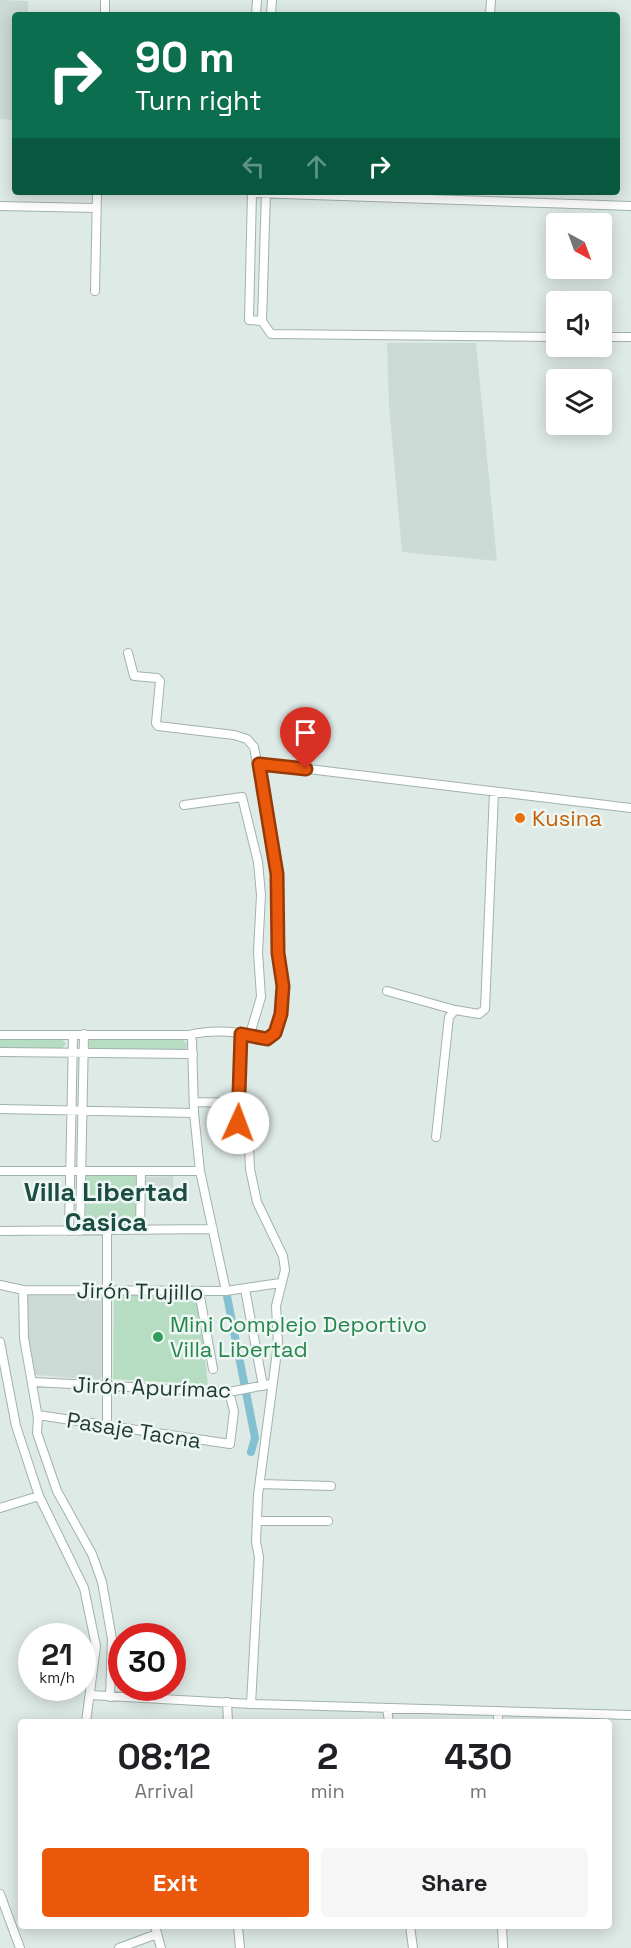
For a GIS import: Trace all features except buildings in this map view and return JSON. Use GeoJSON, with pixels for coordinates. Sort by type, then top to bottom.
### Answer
{"type":"FeatureCollection","features":[{"type":"Feature","properties":{"kind":"street"},"geometry":{"type":"LineString","coordinates":[[95,291],[97,195]]}},
{"type":"Feature","properties":{"kind":"street"},"geometry":{"type":"LineString","coordinates":[[252,195],[249,320],[262,321]]}},
{"type":"Feature","properties":{"kind":"street"},"geometry":{"type":"LineString","coordinates":[[266,195],[262,321],[271,334],[546,337]]}},
{"type":"Feature","properties":{"kind":"street"},"geometry":{"type":"LineString","coordinates":[[411,195],[484,196],[631,206]]}},
{"type":"Feature","properties":{"kind":"street"},"geometry":{"type":"LineString","coordinates":[[0,206],[96,208]]}},
{"type":"Feature","properties":{"kind":"street"},"geometry":{"type":"LineString","coordinates":[[612,337],[631,338]]}},
{"type":"Feature","properties":{"kind":"street"},"geometry":{"type":"LineString","coordinates":[[0,1035],[250,1034],[267,1039],[275,1033],[281,1014],[283,986],[278,953],[277,874],[259,764],[254,747],[247,739],[158,726],[156,723],[160,681],[157,678],[134,676],[128,653]]}},
{"type":"Feature","properties":{"kind":"street"},"geometry":{"type":"LineString","coordinates":[[259,764],[631,808]]}},
{"type":"Feature","properties":{"kind":"street"},"geometry":{"type":"LineString","coordinates":[[387,991],[455,1010],[479,1014],[485,1009],[494,792]]}},
{"type":"Feature","properties":{"kind":"street"},"geometry":{"type":"LineString","coordinates":[[184,805],[242,797],[258,862],[261,896],[258,952],[261,996],[250,1034]]}},
{"type":"Feature","properties":{"kind":"street"},"geometry":{"type":"LineString","coordinates":[[436,1137],[450,1017],[455,1010]]}},
{"type":"Feature","properties":{"kind":"street"},"geometry":{"type":"LineString","coordinates":[[80,1230],[84,1034]]}},
{"type":"Feature","properties":{"kind":"street"},"geometry":{"type":"LineString","coordinates":[[238,1123],[241,1034]]}},
{"type":"Feature","properties":{"kind":"street"},"geometry":{"type":"LineString","coordinates":[[69,1231],[73,1035]]}},
{"type":"Feature","properties":{"kind":"street"},"geometry":{"type":"LineString","coordinates":[[192,1041],[194,1113],[200,1171],[226,1292]]}},
{"type":"Feature","properties":{"kind":"street"},"geometry":{"type":"LineString","coordinates":[[0,1052],[192,1054]]}},
{"type":"Feature","properties":{"kind":"street"},"geometry":{"type":"LineString","coordinates":[[194,1102],[239,1103]]}},
{"type":"Feature","properties":{"kind":"street"},"geometry":{"type":"LineString","coordinates":[[0,1109],[194,1113]]}},
{"type":"Feature","properties":{"kind":"street"},"geometry":{"type":"LineString","coordinates":[[248,1124],[250,1169],[257,1202],[282,1256],[285,1270],[276,1306],[278,1344],[267,1385],[257,1521],[256,1542],[259,1557],[251,1704]]}},
{"type":"Feature","properties":{"kind":"street"},"geometry":{"type":"LineString","coordinates":[[0,1171],[200,1171]]}},
{"type":"Feature","properties":{"kind":"street"},"geometry":{"type":"LineString","coordinates":[[140,1230],[141,1172]]}},
{"type":"Feature","properties":{"kind":"street"},"geometry":{"type":"LineString","coordinates":[[0,1231],[213,1229]]}},
{"type":"Feature","properties":{"kind":"street"},"geometry":{"type":"LineString","coordinates":[[107,1230],[107,1425]]}},
{"type":"Feature","properties":{"kind":"street","name":"Jirón Trujillo"},"geometry":{"type":"LineString","coordinates":[[0,1285],[23,1290],[108,1289],[226,1292],[280,1283]]}},
{"type":"Feature","properties":{"kind":"street"},"geometry":{"type":"LineString","coordinates":[[245,1289],[267,1385]]}},
{"type":"Feature","properties":{"kind":"street"},"geometry":{"type":"LineString","coordinates":[[23,1290],[24,1338],[38,1415],[37,1433],[57,1491],[92,1554],[102,1582],[109,1623]]}},
{"type":"Feature","properties":{"kind":"street"},"geometry":{"type":"LineString","coordinates":[[199,1291],[213,1369]]}},
{"type":"Feature","properties":{"kind":"street"},"geometry":{"type":"LineString","coordinates":[[0,1342],[16,1426],[39,1496],[84,1588],[91,1623]]}},
{"type":"Feature","properties":{"kind":"street","name":"Jirón Apurímac"},"geometry":{"type":"LineString","coordinates":[[33,1382],[230,1392],[267,1385]]}},
{"type":"Feature","properties":{"kind":"street","name":"Pasaje Tacna"},"geometry":{"type":"LineString","coordinates":[[38,1415],[230,1444],[234,1411],[230,1392]]}},
{"type":"Feature","properties":{"kind":"street"},"geometry":{"type":"LineString","coordinates":[[260,1484],[331,1486]]}},
{"type":"Feature","properties":{"kind":"street"},"geometry":{"type":"LineString","coordinates":[[0,1508],[39,1496]]}},
{"type":"Feature","properties":{"kind":"street"},"geometry":{"type":"LineString","coordinates":[[257,1521],[328,1521]]}},
{"type":"Feature","properties":{"kind":"street"},"geometry":{"type":"LineString","coordinates":[[186,1700],[631,1715]]}},
{"type":"Feature","properties":{"kind":"street"},"geometry":{"type":"LineString","coordinates":[[86,1719],[89,1701]]}},
{"type":"Feature","properties":{"kind":"street"},"geometry":{"type":"LineString","coordinates":[[228,1702],[228,1719]]}},
{"type":"Feature","properties":{"kind":"street"},"geometry":{"type":"LineString","coordinates":[[387,1708],[389,1719]]}},
{"type":"Feature","properties":{"kind":"street"},"geometry":{"type":"LineString","coordinates":[[498,1711],[498,1719]]}},
{"type":"Feature","properties":{"kind":"street"},"geometry":{"type":"LineString","coordinates":[[0,1894],[20,1948]]}},
{"type":"Feature","properties":{"kind":"street"},"geometry":{"type":"LineString","coordinates":[[238,1929],[240,1948]]}},
{"type":"Feature","properties":{"kind":"street"},"geometry":{"type":"LineString","coordinates":[[410,1929],[413,1948]]}},
{"type":"Feature","properties":{"kind":"street"},"geometry":{"type":"LineString","coordinates":[[502,1929],[503,1948]]}},
{"type":"Feature","properties":{"kind":"street"},"geometry":{"type":"LineString","coordinates":[[119,1948],[156,1930],[161,1948]]}},
{"type":"Feature","properties":{"kind":"shaded area"},"geometry":{"type":"Polygon","coordinates":[[[0,0],[28,1],[28,12],[12,12],[12,120],[0,119],[0,0]]]}},
{"type":"Feature","properties":{"kind":"shaded area"},"geometry":{"type":"Polygon","coordinates":[[[387,343],[476,343],[497,561],[402,552],[389,405],[387,343]]]}},
{"type":"Feature","properties":{"kind":"shaded area"},"geometry":{"type":"Polygon","coordinates":[[[173,1176],[174,1191],[146,1192],[146,1177],[173,1176]]]}},
{"type":"Feature","properties":{"kind":"shaded area"},"geometry":{"type":"Polygon","coordinates":[[[29,1294],[100,1294],[103,1298],[102,1376],[99,1380],[35,1375],[28,1345],[27,1297],[29,1294]]]}},
{"type":"Feature","properties":{"kind":"green space"},"geometry":{"type":"Polygon","coordinates":[[[0,1038],[56,1038],[62,1039],[66,1044],[61,1049],[0,1049],[0,1038]]]}},
{"type":"Feature","properties":{"kind":"green space"},"geometry":{"type":"Polygon","coordinates":[[[90,1039],[183,1040],[188,1045],[184,1051],[92,1049],[88,1046],[90,1039]]]}},
{"type":"Feature","properties":{"kind":"green space"},"geometry":{"type":"Polygon","coordinates":[[[86,1175],[138,1175],[138,1226],[85,1226],[86,1175]]]}},
{"type":"Feature","properties":{"kind":"green space","name":"Mini Complejo Deportivo Villa Libertad"},"geometry":{"type":"Polygon","coordinates":[[[114,1294],[198,1296],[208,1385],[113,1379],[114,1294]]]}},
{"type":"Feature","properties":{"kind":"waterway"},"geometry":{"type":"LineString","coordinates":[[226,1291],[255,1438],[251,1452]]}},
{"type":"Feature","properties":{"kind":"place","name":"Kusina"},"geometry":{"type":"Point","coordinates":[520,818]}},
{"type":"Feature","properties":{"kind":"place","name":"Mini Complejo Deportivo Villa Libertad"},"geometry":{"type":"Point","coordinates":[158,1337]}},
{"type":"Feature","properties":{"kind":"district","name":"Villa Libertad Casica"},"geometry":{"type":"Point","coordinates":[106,1207]}},
{"type":"Feature","properties":{"kind":"route"},"geometry":{"type":"LineString","coordinates":[[238,1123],[241,1034],[267,1039],[275,1033],[281,1014],[283,986],[278,953],[277,874],[268,834],[259,764],[306,769]]}}]}
